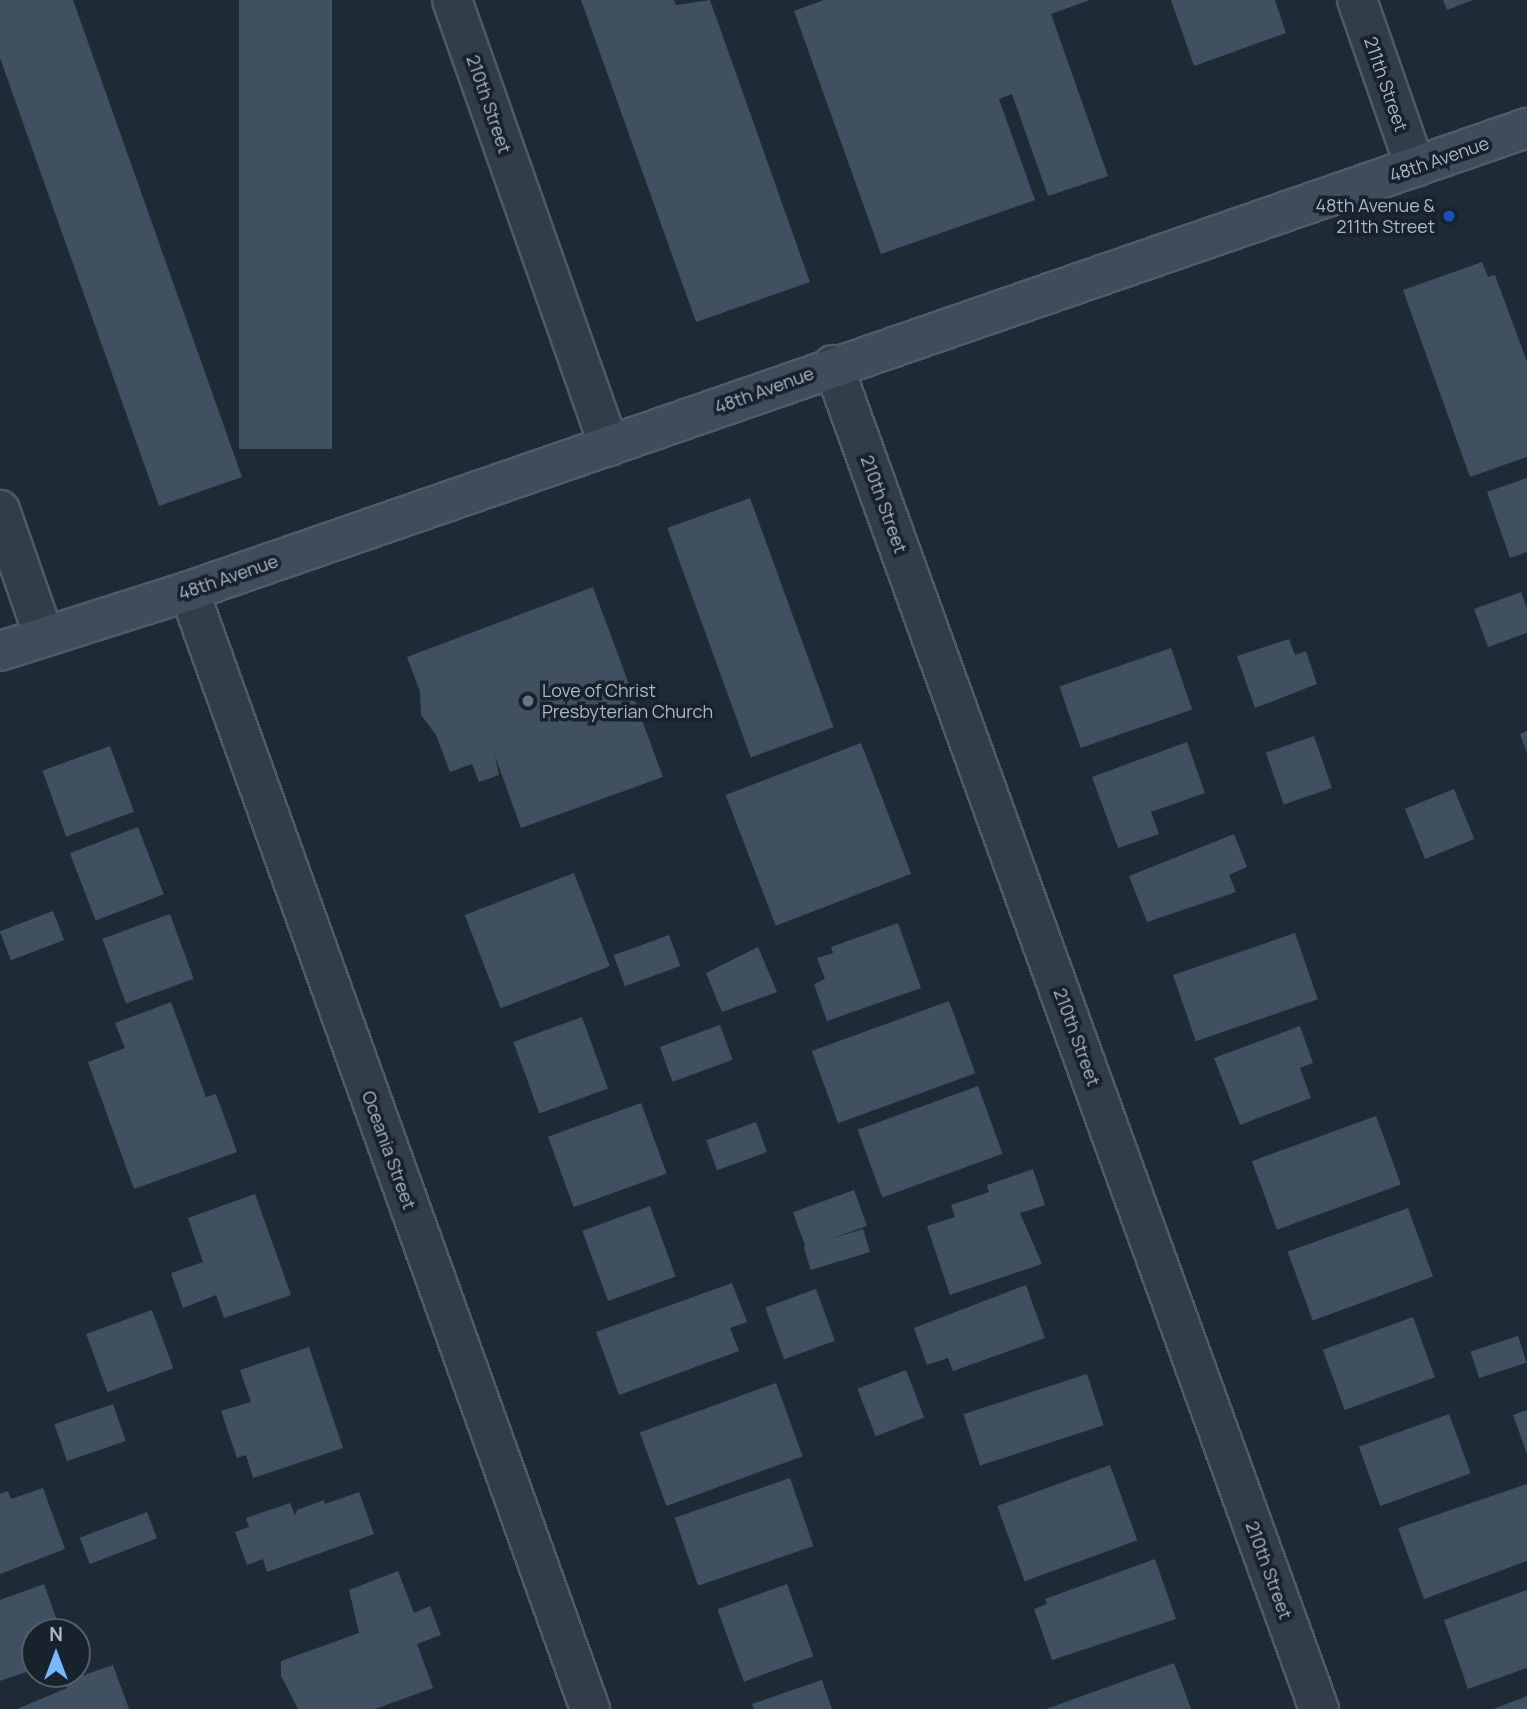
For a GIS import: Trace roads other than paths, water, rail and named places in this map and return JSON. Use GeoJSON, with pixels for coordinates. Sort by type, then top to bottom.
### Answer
{"type":"FeatureCollection","features":[{"type":"Feature","properties":{"kind":"street","name":"210th Street"},"geometry":{"type":"LineString","coordinates":[[452,0],[609,446]]}},
{"type":"Feature","properties":{"kind":"street","name":"211th Street"},"geometry":{"type":"LineString","coordinates":[[1357,0],[1415,167]]}},
{"type":"Feature","properties":{"kind":"street","name":"48th Avenue"},"geometry":{"type":"LineString","coordinates":[[0,652],[189,591],[609,446],[833,365],[1527,128]]}},
{"type":"Feature","properties":{"kind":"street","name":"210th Street"},"geometry":{"type":"LineString","coordinates":[[833,365],[1320,1709]]}},
{"type":"Feature","properties":{"kind":"street"},"geometry":{"type":"LineString","coordinates":[[0,510],[44,636]]}},
{"type":"Feature","properties":{"kind":"street","name":"Oceania Street"},"geometry":{"type":"LineString","coordinates":[[189,591],[590,1709]]}},
{"type":"Feature","properties":{"kind":"place","name":"48th Avenue & 211th Street"},"geometry":{"type":"Point","coordinates":[1449,216]}},
{"type":"Feature","properties":{"kind":"place","name":"Love of Christ Presbyterian Church"},"geometry":{"type":"Point","coordinates":[528,701]}}]}
